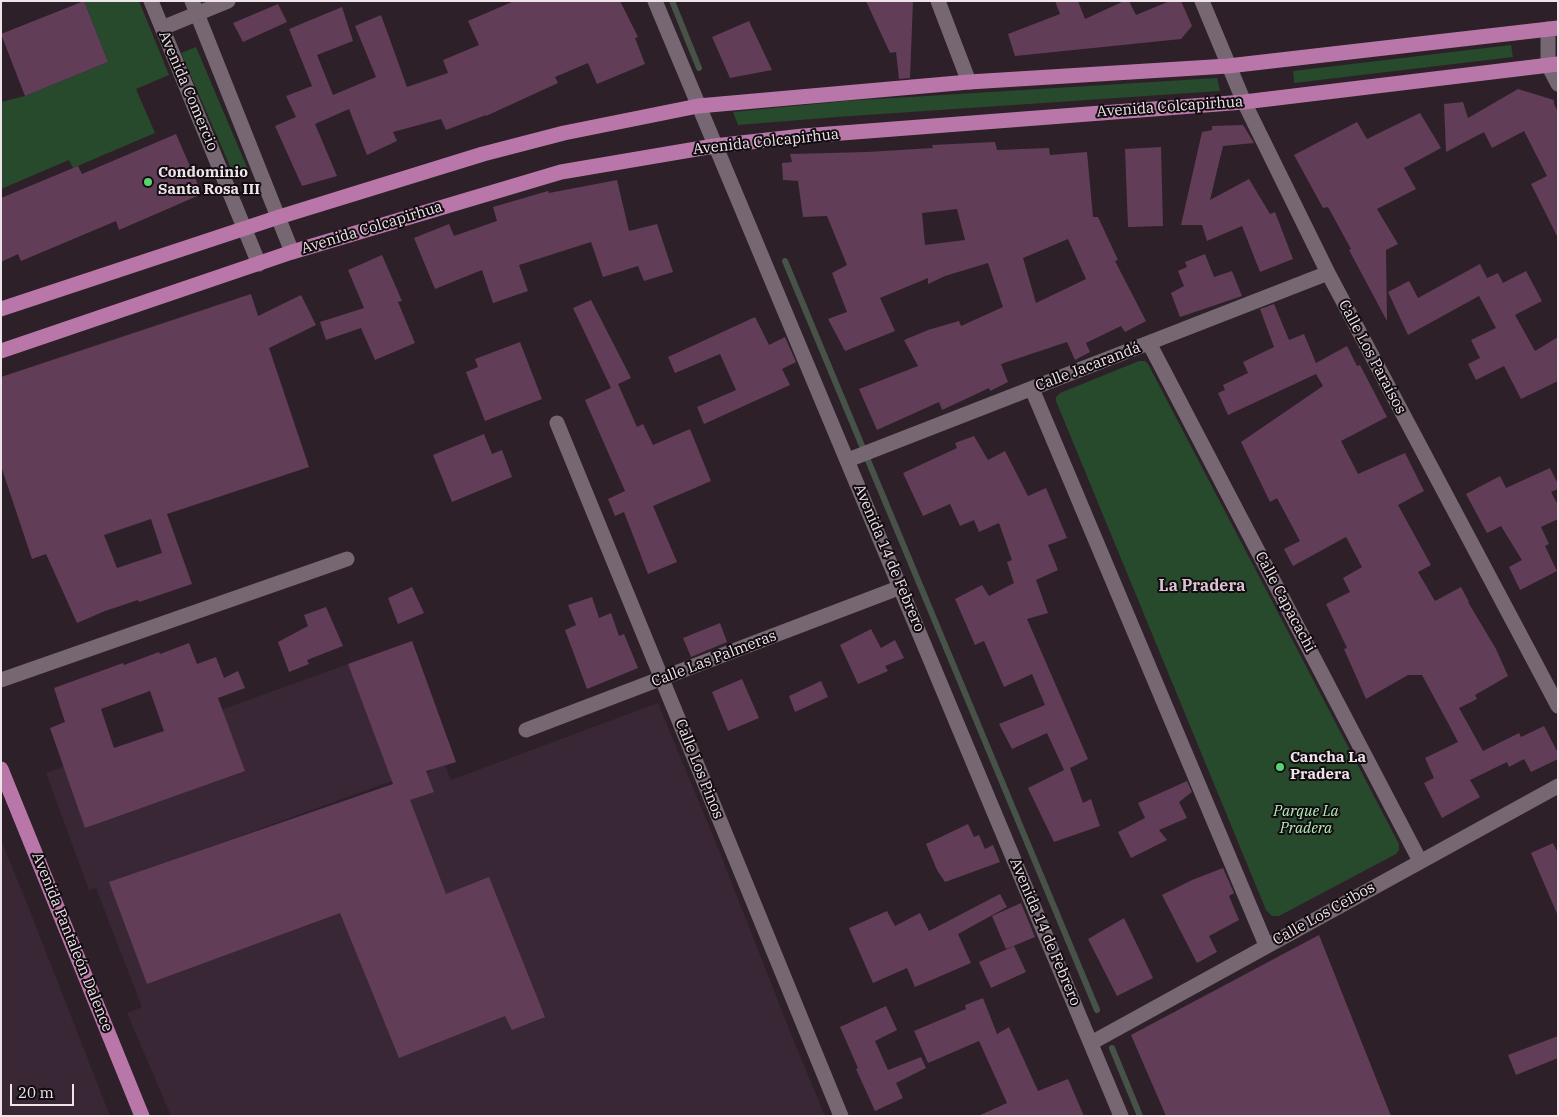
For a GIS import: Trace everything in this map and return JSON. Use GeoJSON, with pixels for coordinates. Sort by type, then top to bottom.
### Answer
{"type":"FeatureCollection","features":[{"type":"Feature","properties":{"kind":"main road"},"geometry":{"type":"LineString","coordinates":[[1,309],[279,217],[483,154],[564,133],[698,106],[969,82],[1228,66],[1553,29]]}},
{"type":"Feature","properties":{"kind":"main road","name":"Avenida Colcapirhua"},"geometry":{"type":"LineString","coordinates":[[1,351],[292,252],[560,172],[714,146],[803,136],[1244,102],[1553,65]]}},
{"type":"Feature","properties":{"kind":"main road","name":"Avenida Pantaleón Dalence"},"geometry":{"type":"LineString","coordinates":[[1,768],[142,1116]]}},
{"type":"Feature","properties":{"kind":"street","name":"Avenida Comercio"},"geometry":{"type":"LineString","coordinates":[[151,1],[259,264]]}},
{"type":"Feature","properties":{"kind":"street"},"geometry":{"type":"LineString","coordinates":[[162,28],[195,8],[228,1]]}},
{"type":"Feature","properties":{"kind":"street","name":"Avenida 14 de Febrero"},"geometry":{"type":"LineString","coordinates":[[655,1],[714,146],[848,460],[1122,1116]]}},
{"type":"Feature","properties":{"kind":"street"},"geometry":{"type":"LineString","coordinates":[[938,1],[969,82]]}},
{"type":"Feature","properties":{"kind":"street","name":"Calle Los Paraísos"},"geometry":{"type":"LineString","coordinates":[[1202,1],[1244,102],[1328,273],[1558,706]]}},
{"type":"Feature","properties":{"kind":"street"},"geometry":{"type":"LineString","coordinates":[[195,8],[292,252]]}},
{"type":"Feature","properties":{"kind":"street"},"geometry":{"type":"LineString","coordinates":[[1553,29],[1553,65],[1558,84]]}},
{"type":"Feature","properties":{"kind":"street","name":"Calle Jacarandá"},"geometry":{"type":"LineString","coordinates":[[848,460],[1328,273]]}},
{"type":"Feature","properties":{"kind":"street","name":"Calle Capacachi"},"geometry":{"type":"LineString","coordinates":[[1149,343],[1420,861]]}},
{"type":"Feature","properties":{"kind":"street"},"geometry":{"type":"LineString","coordinates":[[1032,389],[1266,945]]}},
{"type":"Feature","properties":{"kind":"street","name":"Calle Los Pinos"},"geometry":{"type":"LineString","coordinates":[[557,423],[841,1116]]}},
{"type":"Feature","properties":{"kind":"street"},"geometry":{"type":"LineString","coordinates":[[1,680],[346,559]]}},
{"type":"Feature","properties":{"kind":"street","name":"Calle Las Palmeras"},"geometry":{"type":"LineString","coordinates":[[526,730],[901,587]]}},
{"type":"Feature","properties":{"kind":"street","name":"Calle Los Ceibos"},"geometry":{"type":"LineString","coordinates":[[1091,1043],[1558,786]]}},
{"type":"Feature","properties":{"kind":"shaded area"},"geometry":{"type":"Polygon","coordinates":[[[412,641],[456,762],[445,766],[451,780],[658,703],[825,1116],[171,1116],[127,1013],[142,1007],[96,888],[89,890],[46,773],[412,641]],[[431,771],[392,781],[179,858],[431,771]]]}},
{"type":"Feature","properties":{"kind":"shaded area"},"geometry":{"type":"Polygon","coordinates":[[[1,840],[28,906],[110,1116],[1,1116],[1,840]]]}},
{"type":"Feature","properties":{"kind":"green space"},"geometry":{"type":"Polygon","coordinates":[[[84,1],[139,1],[169,75],[136,89],[155,133],[73,168],[69,160],[1,189],[1,102],[25,96],[108,62],[84,1]]]}},
{"type":"Feature","properties":{"kind":"green space"},"geometry":{"type":"Polygon","coordinates":[[[1511,45],[1513,57],[1294,83],[1293,71],[1511,45]]]}},
{"type":"Feature","properties":{"kind":"green space"},"geometry":{"type":"Polygon","coordinates":[[[196,47],[249,172],[235,178],[181,53],[196,47]]]}},
{"type":"Feature","properties":{"kind":"green space"},"geometry":{"type":"Polygon","coordinates":[[[1217,78],[1220,91],[738,125],[733,112],[845,101],[1217,78]]]}},
{"type":"Feature","properties":{"kind":"green space","name":"Parque La Pradera"},"geometry":{"type":"Polygon","coordinates":[[[1139,361],[1145,361],[1148,364],[1399,844],[1399,850],[1396,854],[1279,916],[1272,916],[1266,910],[1056,401],[1056,397],[1060,393],[1139,361]]]}},
{"type":"Feature","properties":{"kind":"building"},"geometry":{"type":"Polygon","coordinates":[[[84,1],[108,62],[25,96],[1,34],[84,1]]]}},
{"type":"Feature","properties":{"kind":"building"},"geometry":{"type":"Polygon","coordinates":[[[514,1],[620,1],[638,37],[635,38],[645,64],[597,84],[588,63],[555,77],[558,83],[486,116],[446,130],[441,119],[393,132],[397,141],[367,155],[349,109],[315,124],[337,176],[302,186],[275,126],[296,117],[286,96],[312,86],[289,29],[342,7],[353,41],[317,55],[333,95],[376,77],[355,26],[381,15],[407,87],[448,73],[443,60],[479,45],[468,21],[514,1]]]}},
{"type":"Feature","properties":{"kind":"building"},"geometry":{"type":"Polygon","coordinates":[[[866,1],[913,1],[910,78],[899,79],[896,52],[890,53],[866,1]]]}},
{"type":"Feature","properties":{"kind":"building"},"geometry":{"type":"Polygon","coordinates":[[[1055,1],[1078,1],[1085,19],[1124,1],[1129,1],[1136,15],[1170,1],[1181,1],[1192,26],[1181,39],[1015,56],[1008,34],[1060,14],[1055,1]]]}},
{"type":"Feature","properties":{"kind":"building"},"geometry":{"type":"Polygon","coordinates":[[[278,4],[287,22],[243,42],[233,23],[278,4]]]}},
{"type":"Feature","properties":{"kind":"building"},"geometry":{"type":"Polygon","coordinates":[[[749,21],[772,70],[730,78],[712,37],[749,21]]]}},
{"type":"Feature","properties":{"kind":"building"},"geometry":{"type":"Polygon","coordinates":[[[1518,89],[1554,100],[1558,112],[1558,238],[1531,184],[1547,176],[1524,131],[1492,148],[1484,132],[1446,152],[1444,104],[1463,102],[1468,118],[1518,89]]]}},
{"type":"Feature","properties":{"kind":"building"},"geometry":{"type":"Polygon","coordinates":[[[1420,113],[1441,148],[1404,168],[1416,189],[1377,209],[1398,244],[1386,250],[1387,321],[1328,207],[1323,208],[1294,155],[1357,122],[1367,139],[1420,113]]]}},
{"type":"Feature","properties":{"kind":"building"},"geometry":{"type":"Polygon","coordinates":[[[1243,125],[1254,143],[1223,146],[1210,200],[1249,179],[1270,214],[1275,212],[1293,259],[1260,272],[1242,226],[1207,241],[1202,225],[1181,225],[1202,132],[1212,130],[1212,126],[1243,125]]]}},
{"type":"Feature","properties":{"kind":"building"},"geometry":{"type":"Polygon","coordinates":[[[176,134],[202,194],[119,230],[116,221],[21,261],[18,254],[1,262],[1,198],[78,166],[82,174],[176,134]]]}},
{"type":"Feature","properties":{"kind":"building"},"geometry":{"type":"Polygon","coordinates":[[[995,142],[997,150],[1049,148],[1050,155],[1087,152],[1093,217],[1098,217],[1118,260],[1115,261],[1146,321],[1125,332],[1121,326],[1086,343],[1090,352],[1075,360],[1067,342],[1001,364],[1008,382],[990,391],[989,388],[942,410],[939,402],[877,430],[859,389],[918,366],[904,340],[928,330],[959,321],[961,326],[1003,307],[988,263],[945,276],[928,284],[928,278],[880,298],[895,331],[845,351],[828,319],[847,312],[832,273],[847,265],[827,216],[803,217],[798,181],[783,180],[782,163],[792,162],[790,154],[933,148],[932,145],[995,142]],[[957,209],[922,213],[925,245],[965,240],[957,209]],[[1068,239],[1023,258],[1036,303],[1086,279],[1068,239]]]}},
{"type":"Feature","properties":{"kind":"building"},"geometry":{"type":"Polygon","coordinates":[[[1161,147],[1163,226],[1128,227],[1125,149],[1161,147]]]}},
{"type":"Feature","properties":{"kind":"building"},"geometry":{"type":"Polygon","coordinates":[[[617,180],[629,231],[657,224],[673,272],[644,281],[638,266],[603,277],[591,242],[519,265],[528,291],[493,303],[482,270],[435,289],[414,238],[449,224],[454,236],[497,221],[493,207],[548,191],[549,193],[617,180]]]}},
{"type":"Feature","properties":{"kind":"building"},"geometry":{"type":"Polygon","coordinates":[[[1205,254],[1214,277],[1232,271],[1242,296],[1180,317],[1171,293],[1184,286],[1178,271],[1187,267],[1185,262],[1205,254]]]}},
{"type":"Feature","properties":{"kind":"building"},"geometry":{"type":"Polygon","coordinates":[[[382,255],[402,301],[398,302],[415,343],[375,360],[361,328],[326,340],[320,322],[364,308],[348,270],[382,255]]]}},
{"type":"Feature","properties":{"kind":"building"},"geometry":{"type":"Polygon","coordinates":[[[1480,264],[1487,278],[1498,273],[1503,283],[1526,271],[1542,301],[1515,315],[1535,351],[1558,337],[1558,381],[1521,399],[1504,366],[1476,380],[1468,364],[1480,358],[1471,340],[1496,328],[1479,296],[1408,335],[1388,292],[1409,281],[1418,298],[1480,264]]]}},
{"type":"Feature","properties":{"kind":"building"},"geometry":{"type":"Polygon","coordinates":[[[251,294],[258,316],[301,295],[316,325],[269,348],[309,467],[167,514],[192,584],[105,611],[77,623],[46,554],[32,559],[1,466],[1,377],[251,294]],[[151,519],[104,535],[117,568],[162,553],[151,519]]]}},
{"type":"Feature","properties":{"kind":"building"},"geometry":{"type":"Polygon","coordinates":[[[591,300],[631,378],[618,384],[637,427],[643,424],[653,445],[690,429],[711,481],[653,506],[677,562],[648,574],[624,512],[615,516],[608,499],[625,491],[585,400],[611,388],[573,308],[591,300]]]}},
{"type":"Feature","properties":{"kind":"building"},"geometry":{"type":"Polygon","coordinates":[[[1274,304],[1289,340],[1304,334],[1316,363],[1347,346],[1357,366],[1360,365],[1387,417],[1341,441],[1358,474],[1405,453],[1424,491],[1398,505],[1431,565],[1418,572],[1435,601],[1461,587],[1496,649],[1508,676],[1475,695],[1477,699],[1459,708],[1483,751],[1519,733],[1521,737],[1544,726],[1558,753],[1558,759],[1531,772],[1524,759],[1509,767],[1507,762],[1470,780],[1480,797],[1442,818],[1424,783],[1434,778],[1425,758],[1458,742],[1448,723],[1422,675],[1408,675],[1366,699],[1344,649],[1347,648],[1326,604],[1350,592],[1343,578],[1362,567],[1346,537],[1293,566],[1284,549],[1300,541],[1277,498],[1270,502],[1241,442],[1323,386],[1316,374],[1228,415],[1218,393],[1225,390],[1223,385],[1248,373],[1243,362],[1274,347],[1260,309],[1274,304]]]}},
{"type":"Feature","properties":{"kind":"building"},"geometry":{"type":"Polygon","coordinates":[[[755,317],[769,345],[785,337],[796,362],[782,369],[790,385],[704,424],[697,407],[736,390],[720,354],[675,373],[668,357],[755,317]]]}},
{"type":"Feature","properties":{"kind":"building"},"geometry":{"type":"Polygon","coordinates":[[[520,342],[542,399],[485,421],[466,372],[478,367],[475,359],[520,342]]]}},
{"type":"Feature","properties":{"kind":"building"},"geometry":{"type":"Polygon","coordinates":[[[484,434],[492,454],[502,450],[512,477],[452,502],[433,455],[484,434]]]}},
{"type":"Feature","properties":{"kind":"building"},"geometry":{"type":"Polygon","coordinates":[[[974,436],[988,460],[1005,451],[1028,496],[1046,488],[1067,538],[1048,545],[1058,570],[1036,580],[1048,613],[1027,619],[1088,759],[1070,768],[1083,803],[1091,799],[1100,826],[1054,842],[1028,788],[1064,770],[1047,733],[1012,749],[999,724],[1045,705],[1032,674],[1004,687],[984,641],[975,645],[955,599],[982,585],[989,596],[1014,583],[1007,562],[1012,560],[999,523],[979,532],[974,520],[960,526],[950,504],[923,516],[903,473],[957,448],[955,443],[974,436]]]}},
{"type":"Feature","properties":{"kind":"building"},"geometry":{"type":"Polygon","coordinates":[[[1550,468],[1558,484],[1558,489],[1551,492],[1558,505],[1558,519],[1541,527],[1549,544],[1545,546],[1557,571],[1520,590],[1509,567],[1522,560],[1501,526],[1487,533],[1466,494],[1500,476],[1506,488],[1550,468]]]}},
{"type":"Feature","properties":{"kind":"building"},"geometry":{"type":"Polygon","coordinates":[[[412,587],[424,613],[398,624],[388,598],[412,587]]]}},
{"type":"Feature","properties":{"kind":"building"},"geometry":{"type":"Polygon","coordinates":[[[592,597],[599,618],[611,613],[619,636],[624,634],[638,668],[587,689],[565,630],[576,625],[568,605],[592,597]]]}},
{"type":"Feature","properties":{"kind":"building"},"geometry":{"type":"Polygon","coordinates":[[[326,607],[343,646],[307,660],[309,664],[289,672],[278,642],[308,626],[304,615],[326,607]]]}},
{"type":"Feature","properties":{"kind":"building"},"geometry":{"type":"Polygon","coordinates":[[[720,623],[727,642],[691,657],[683,638],[720,623]]]}},
{"type":"Feature","properties":{"kind":"building"},"geometry":{"type":"Polygon","coordinates":[[[871,629],[881,648],[895,640],[904,658],[885,666],[888,671],[858,684],[840,645],[871,629]]]}},
{"type":"Feature","properties":{"kind":"building"},"geometry":{"type":"Polygon","coordinates":[[[412,641],[456,762],[426,771],[434,792],[410,800],[446,894],[489,877],[545,1017],[512,1030],[505,1016],[399,1058],[340,913],[147,984],[109,882],[393,784],[348,664],[412,641]]]}},
{"type":"Feature","properties":{"kind":"building"},"geometry":{"type":"Polygon","coordinates":[[[189,643],[197,664],[216,657],[224,678],[238,671],[245,688],[218,698],[245,771],[85,828],[50,728],[65,722],[54,688],[123,663],[124,665],[159,652],[160,654],[189,643]],[[150,691],[101,709],[114,748],[164,731],[150,691]]]}},
{"type":"Feature","properties":{"kind":"building"},"geometry":{"type":"Polygon","coordinates":[[[742,679],[759,718],[728,731],[712,692],[742,679]]]}},
{"type":"Feature","properties":{"kind":"building"},"geometry":{"type":"Polygon","coordinates":[[[821,681],[828,697],[795,712],[789,696],[821,681]]]}},
{"type":"Feature","properties":{"kind":"building"},"geometry":{"type":"Polygon","coordinates":[[[1187,781],[1192,792],[1179,802],[1187,818],[1159,830],[1167,840],[1131,858],[1118,832],[1145,818],[1138,803],[1187,781]]]}},
{"type":"Feature","properties":{"kind":"building"},"geometry":{"type":"Polygon","coordinates":[[[968,824],[974,837],[979,835],[985,849],[993,845],[1000,862],[945,882],[937,870],[926,844],[968,824]]]}},
{"type":"Feature","properties":{"kind":"building"},"geometry":{"type":"Polygon","coordinates":[[[1553,843],[1558,853],[1558,916],[1531,853],[1553,843]]]}},
{"type":"Feature","properties":{"kind":"building"},"geometry":{"type":"Polygon","coordinates":[[[1223,868],[1234,893],[1229,896],[1239,920],[1209,936],[1217,952],[1197,963],[1162,895],[1192,880],[1223,868]]]}},
{"type":"Feature","properties":{"kind":"building"},"geometry":{"type":"Polygon","coordinates":[[[1000,894],[1007,907],[958,934],[971,963],[915,987],[907,968],[873,983],[849,928],[887,911],[895,926],[920,913],[929,931],[1000,894]]]}},
{"type":"Feature","properties":{"kind":"building"},"geometry":{"type":"Polygon","coordinates":[[[1021,903],[1035,937],[1006,949],[992,916],[1021,903]]]}},
{"type":"Feature","properties":{"kind":"building"},"geometry":{"type":"Polygon","coordinates":[[[1124,918],[1153,978],[1117,996],[1088,939],[1124,918]]]}},
{"type":"Feature","properties":{"kind":"building"},"geometry":{"type":"Polygon","coordinates":[[[1319,935],[1391,1116],[1166,1116],[1131,1035],[1319,935]]]}},
{"type":"Feature","properties":{"kind":"building"},"geometry":{"type":"Polygon","coordinates":[[[1014,946],[1026,972],[991,988],[979,962],[1014,946]]]}},
{"type":"Feature","properties":{"kind":"building"},"geometry":{"type":"Polygon","coordinates":[[[983,998],[997,1034],[1009,1027],[1038,1091],[1068,1079],[1084,1116],[978,1116],[1007,1103],[979,1041],[928,1063],[914,1031],[966,1009],[965,1005],[983,998]]]}},
{"type":"Feature","properties":{"kind":"building"},"geometry":{"type":"Polygon","coordinates":[[[886,1006],[897,1030],[875,1041],[888,1070],[921,1057],[926,1068],[896,1083],[903,1098],[875,1111],[840,1027],[886,1006]]]}},
{"type":"Feature","properties":{"kind":"building"},"geometry":{"type":"Polygon","coordinates":[[[1558,1036],[1558,1058],[1516,1075],[1508,1055],[1558,1036]]]}},
{"type":"Feature","properties":{"kind":"waterway"},"geometry":{"type":"LineString","coordinates":[[672,1],[699,68]]}},
{"type":"Feature","properties":{"kind":"waterway"},"geometry":{"type":"LineString","coordinates":[[785,261],[1097,1010]]}},
{"type":"Feature","properties":{"kind":"waterway"},"geometry":{"type":"LineString","coordinates":[[1112,1048],[1140,1116]]}},
{"type":"Feature","properties":{"kind":"place","name":"Condominio Santa Rosa III"},"geometry":{"type":"Point","coordinates":[148,182]}},
{"type":"Feature","properties":{"kind":"place","name":"Cancha La Pradera"},"geometry":{"type":"Point","coordinates":[1280,767]}},
{"type":"Feature","properties":{"kind":"district","name":"La Pradera"},"geometry":{"type":"Point","coordinates":[1202,586]}}]}
